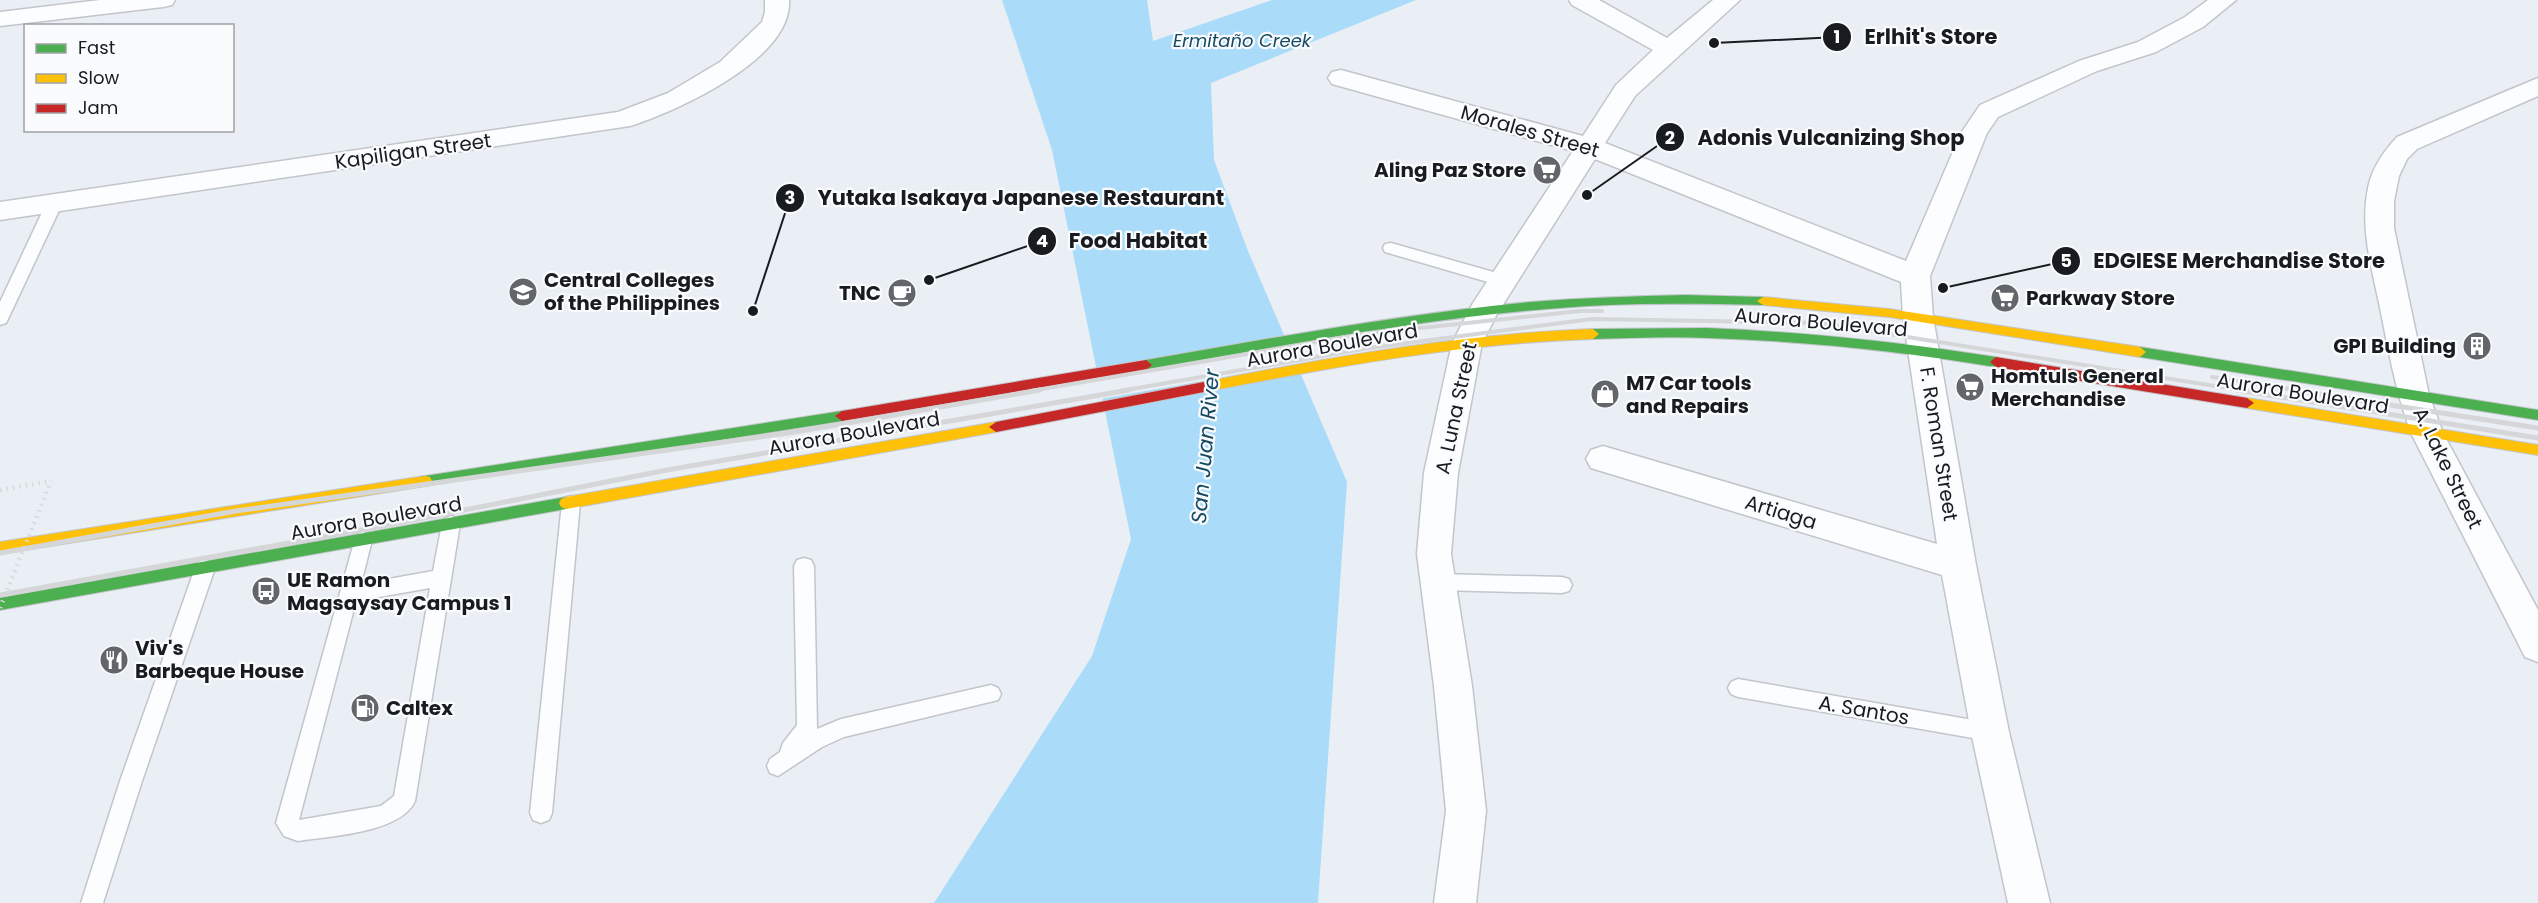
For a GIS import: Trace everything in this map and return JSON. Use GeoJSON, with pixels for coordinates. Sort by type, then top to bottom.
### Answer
{"type":"FeatureCollection","features":[{"type":"Feature","properties":{"kind":"main road","name":"Aurora Boulevard"},"geometry":{"type":"LineString","coordinates":[[0,548],[573,463],[1365,328],[1484,311],[1587,303],[1695,299],[1762,300],[2427,433],[2538,450]]}},
{"type":"Feature","properties":{"kind":"main road","name":"Aurora Boulevard"},"geometry":{"type":"LineString","coordinates":[[0,606],[451,524],[571,497],[1023,422],[1366,356],[1535,335],[1705,333],[1821,339],[1921,333],[2413,395],[2538,415]]}},
{"type":"Feature","properties":{"kind":"street"},"geometry":{"type":"LineString","coordinates":[[0,19],[163,0]]}},
{"type":"Feature","properties":{"kind":"street","name":"Kapiligan Street"},"geometry":{"type":"LineString","coordinates":[[0,211],[621,120],[653,111],[704,86],[727,70],[745,55],[771,25],[777,14],[777,0]]}},
{"type":"Feature","properties":{"kind":"street"},"geometry":{"type":"LineString","coordinates":[[1581,0],[1669,49]]}},
{"type":"Feature","properties":{"kind":"street","name":"A. Luna Street"},"geometry":{"type":"LineString","coordinates":[[1455,903],[1466,811],[1453,686],[1434,554],[1441,473],[1467,343],[1484,311],[1625,91],[1669,49],[1728,0]]}},
{"type":"Feature","properties":{"kind":"street","name":"F. Roman Street"},"geometry":{"type":"LineString","coordinates":[[2029,903],[1990,732],[1958,565],[1921,333],[1915,276],[1974,133],[1989,111],[2088,66],[2147,46],[2194,22],[2224,0]]}},
{"type":"Feature","properties":{"kind":"street","name":"Morales Street"},"geometry":{"type":"LineString","coordinates":[[1341,78],[1591,147],[1915,276]]}},
{"type":"Feature","properties":{"kind":"street","name":"A. Lake Street"},"geometry":{"type":"LineString","coordinates":[[2538,86],[2407,143],[2391,162],[2383,182],[2379,218],[2381,241],[2413,395],[2427,433],[2538,646]]}},
{"type":"Feature","properties":{"kind":"street","name":"Artiaga"},"geometry":{"type":"LineString","coordinates":[[1603,459],[1958,565]]}},
{"type":"Feature","properties":{"kind":"lane"},"geometry":{"type":"LineString","coordinates":[[0,319],[54,204]]}},
{"type":"Feature","properties":{"kind":"lane"},"geometry":{"type":"LineString","coordinates":[[1391,248],[1505,281]]}},
{"type":"Feature","properties":{"kind":"lane"},"geometry":{"type":"LineString","coordinates":[[540,813],[571,497]]}},
{"type":"Feature","properties":{"kind":"lane"},"geometry":{"type":"LineString","coordinates":[[363,540],[288,823],[298,831],[386,815],[404,801],[440,578],[451,524]]}},
{"type":"Feature","properties":{"kind":"lane"},"geometry":{"type":"LineString","coordinates":[[804,566],[807,728],[778,766],[815,740],[842,728],[991,694]]}},
{"type":"Feature","properties":{"kind":"lane"},"geometry":{"type":"LineString","coordinates":[[92,903],[131,781],[205,568]]}},
{"type":"Feature","properties":{"kind":"lane"},"geometry":{"type":"LineString","coordinates":[[350,594],[440,578]]}},
{"type":"Feature","properties":{"kind":"lane"},"geometry":{"type":"LineString","coordinates":[[1438,582],[1562,585]]}},
{"type":"Feature","properties":{"kind":"lane","name":"A. Santos"},"geometry":{"type":"LineString","coordinates":[[1738,688],[1990,732]]}},
{"type":"Feature","properties":{"kind":"path"},"geometry":{"type":"LineString","coordinates":[[0,490],[51,481],[0,606]]}},
{"type":"Feature","properties":{"kind":"water"},"geometry":{"type":"Polygon","coordinates":[[[1002,0],[1147,0],[1153,41],[1272,0],[1416,0],[1211,83],[1214,160],[1248,251],[1347,482],[1318,903],[934,903],[1092,656],[1131,539],[1052,150],[1002,0]]]}},
{"type":"Feature","properties":{"kind":"pier"},"geometry":{"type":"Polygon","coordinates":[[[1290,342],[1300,364],[1100,399],[1095,376],[1290,342]]]}},
{"type":"Feature","properties":{"kind":"railway"},"geometry":{"type":"LineString","coordinates":[[1031,391],[1363,334],[1580,311],[1602,311]]}},
{"type":"Feature","properties":{"kind":"railway"},"geometry":{"type":"LineString","coordinates":[[1120,391],[1369,348],[1592,319],[1820,323],[2246,391]]}},
{"type":"Feature","properties":{"kind":"railway"},"geometry":{"type":"LineString","coordinates":[[2212,377],[2303,391]]}},
{"type":"Feature","properties":{"kind":"railway"},"geometry":{"type":"LineString","coordinates":[[0,553],[236,511],[795,432],[1040,390]]}},
{"type":"Feature","properties":{"kind":"railway"},"geometry":{"type":"LineString","coordinates":[[0,595],[383,526],[667,470],[1129,390]]}},
{"type":"Feature","properties":{"kind":"railway"},"geometry":{"type":"LineString","coordinates":[[2237,390],[2538,438]]}},
{"type":"Feature","properties":{"kind":"railway"},"geometry":{"type":"LineString","coordinates":[[2294,390],[2538,428]]}},
{"type":"Feature","properties":{"kind":"traffic: fast"},"geometry":{"type":"LineString","coordinates":[[1146,365],[1375,326],[1530,307],[1608,301],[1685,299],[1763,301]]}},
{"type":"Feature","properties":{"kind":"traffic: fast"},"geometry":{"type":"LineString","coordinates":[[1593,334],[1743,334],[1816,339],[1996,362]]}},
{"type":"Feature","properties":{"kind":"traffic: fast"},"geometry":{"type":"LineString","coordinates":[[2140,352],[2538,415]]}},
{"type":"Feature","properties":{"kind":"traffic: fast"},"geometry":{"type":"LineString","coordinates":[[425,481],[842,416]]}},
{"type":"Feature","properties":{"kind":"traffic: fast"},"geometry":{"type":"LineString","coordinates":[[0,604],[566,503]]}},
{"type":"Feature","properties":{"kind":"traffic: slow"},"geometry":{"type":"LineString","coordinates":[[1763,301],[1889,313],[2140,352]]}},
{"type":"Feature","properties":{"kind":"traffic: slow"},"geometry":{"type":"LineString","coordinates":[[1204,387],[1349,360],[1446,345],[1593,334]]}},
{"type":"Feature","properties":{"kind":"traffic: slow"},"geometry":{"type":"LineString","coordinates":[[2247,403],[2538,450]]}},
{"type":"Feature","properties":{"kind":"traffic: slow"},"geometry":{"type":"LineString","coordinates":[[566,503],[996,427]]}},
{"type":"Feature","properties":{"kind":"traffic: slow"},"geometry":{"type":"LineString","coordinates":[[0,548],[425,481]]}},
{"type":"Feature","properties":{"kind":"traffic: jam"},"geometry":{"type":"LineString","coordinates":[[1996,362],[2247,403]]}},
{"type":"Feature","properties":{"kind":"traffic: jam"},"geometry":{"type":"LineString","coordinates":[[842,416],[1146,365]]}},
{"type":"Feature","properties":{"kind":"traffic: jam"},"geometry":{"type":"LineString","coordinates":[[996,427],[1204,387]]}},
{"type":"Feature","properties":{"kind":"place","name":"Erlhit's Store"},"geometry":{"type":"Point","coordinates":[1714,43]}},
{"type":"Feature","properties":{"kind":"place","name":"Aling Paz Store"},"geometry":{"type":"Point","coordinates":[1547,170]}},
{"type":"Feature","properties":{"kind":"place","name":"Adonis Vulcanizing Shop"},"geometry":{"type":"Point","coordinates":[1587,195]}},
{"type":"Feature","properties":{"kind":"place","name":"Food Habitat"},"geometry":{"type":"Point","coordinates":[929,280]}},
{"type":"Feature","properties":{"kind":"place","name":"EDGIESE Merchandise Store"},"geometry":{"type":"Point","coordinates":[1943,288]}},
{"type":"Feature","properties":{"kind":"place","name":"Central Colleges of the Philippines"},"geometry":{"type":"Point","coordinates":[523,292]}},
{"type":"Feature","properties":{"kind":"place","name":"TNC"},"geometry":{"type":"Point","coordinates":[902,293]}},
{"type":"Feature","properties":{"kind":"place","name":"Parkway Store"},"geometry":{"type":"Point","coordinates":[2005,298]}},
{"type":"Feature","properties":{"kind":"place","name":"Yutaka Isakaya Japanese Restaurant"},"geometry":{"type":"Point","coordinates":[753,311]}},
{"type":"Feature","properties":{"kind":"place","name":"GPI Building"},"geometry":{"type":"Point","coordinates":[2477,346]}},
{"type":"Feature","properties":{"kind":"place","name":"Homtuls General Merchandise"},"geometry":{"type":"Point","coordinates":[1970,387]}},
{"type":"Feature","properties":{"kind":"place","name":"M7 Car tools and Repairs"},"geometry":{"type":"Point","coordinates":[1605,394]}},
{"type":"Feature","properties":{"kind":"place","name":"UE Ramon Magsaysay Campus 1"},"geometry":{"type":"Point","coordinates":[266,591]}},
{"type":"Feature","properties":{"kind":"place","name":"Viv's Barbeque House"},"geometry":{"type":"Point","coordinates":[114,660]}},
{"type":"Feature","properties":{"kind":"place","name":"Caltex"},"geometry":{"type":"Point","coordinates":[365,708]}},
{"type":"Feature","properties":{"kind":"water label","name":"Ermitaño Creek"},"geometry":{"type":"Point","coordinates":[1242,40]}},
{"type":"Feature","properties":{"kind":"water label","name":"San Juan River"},"geometry":{"type":"Point","coordinates":[1205,446]}}]}
